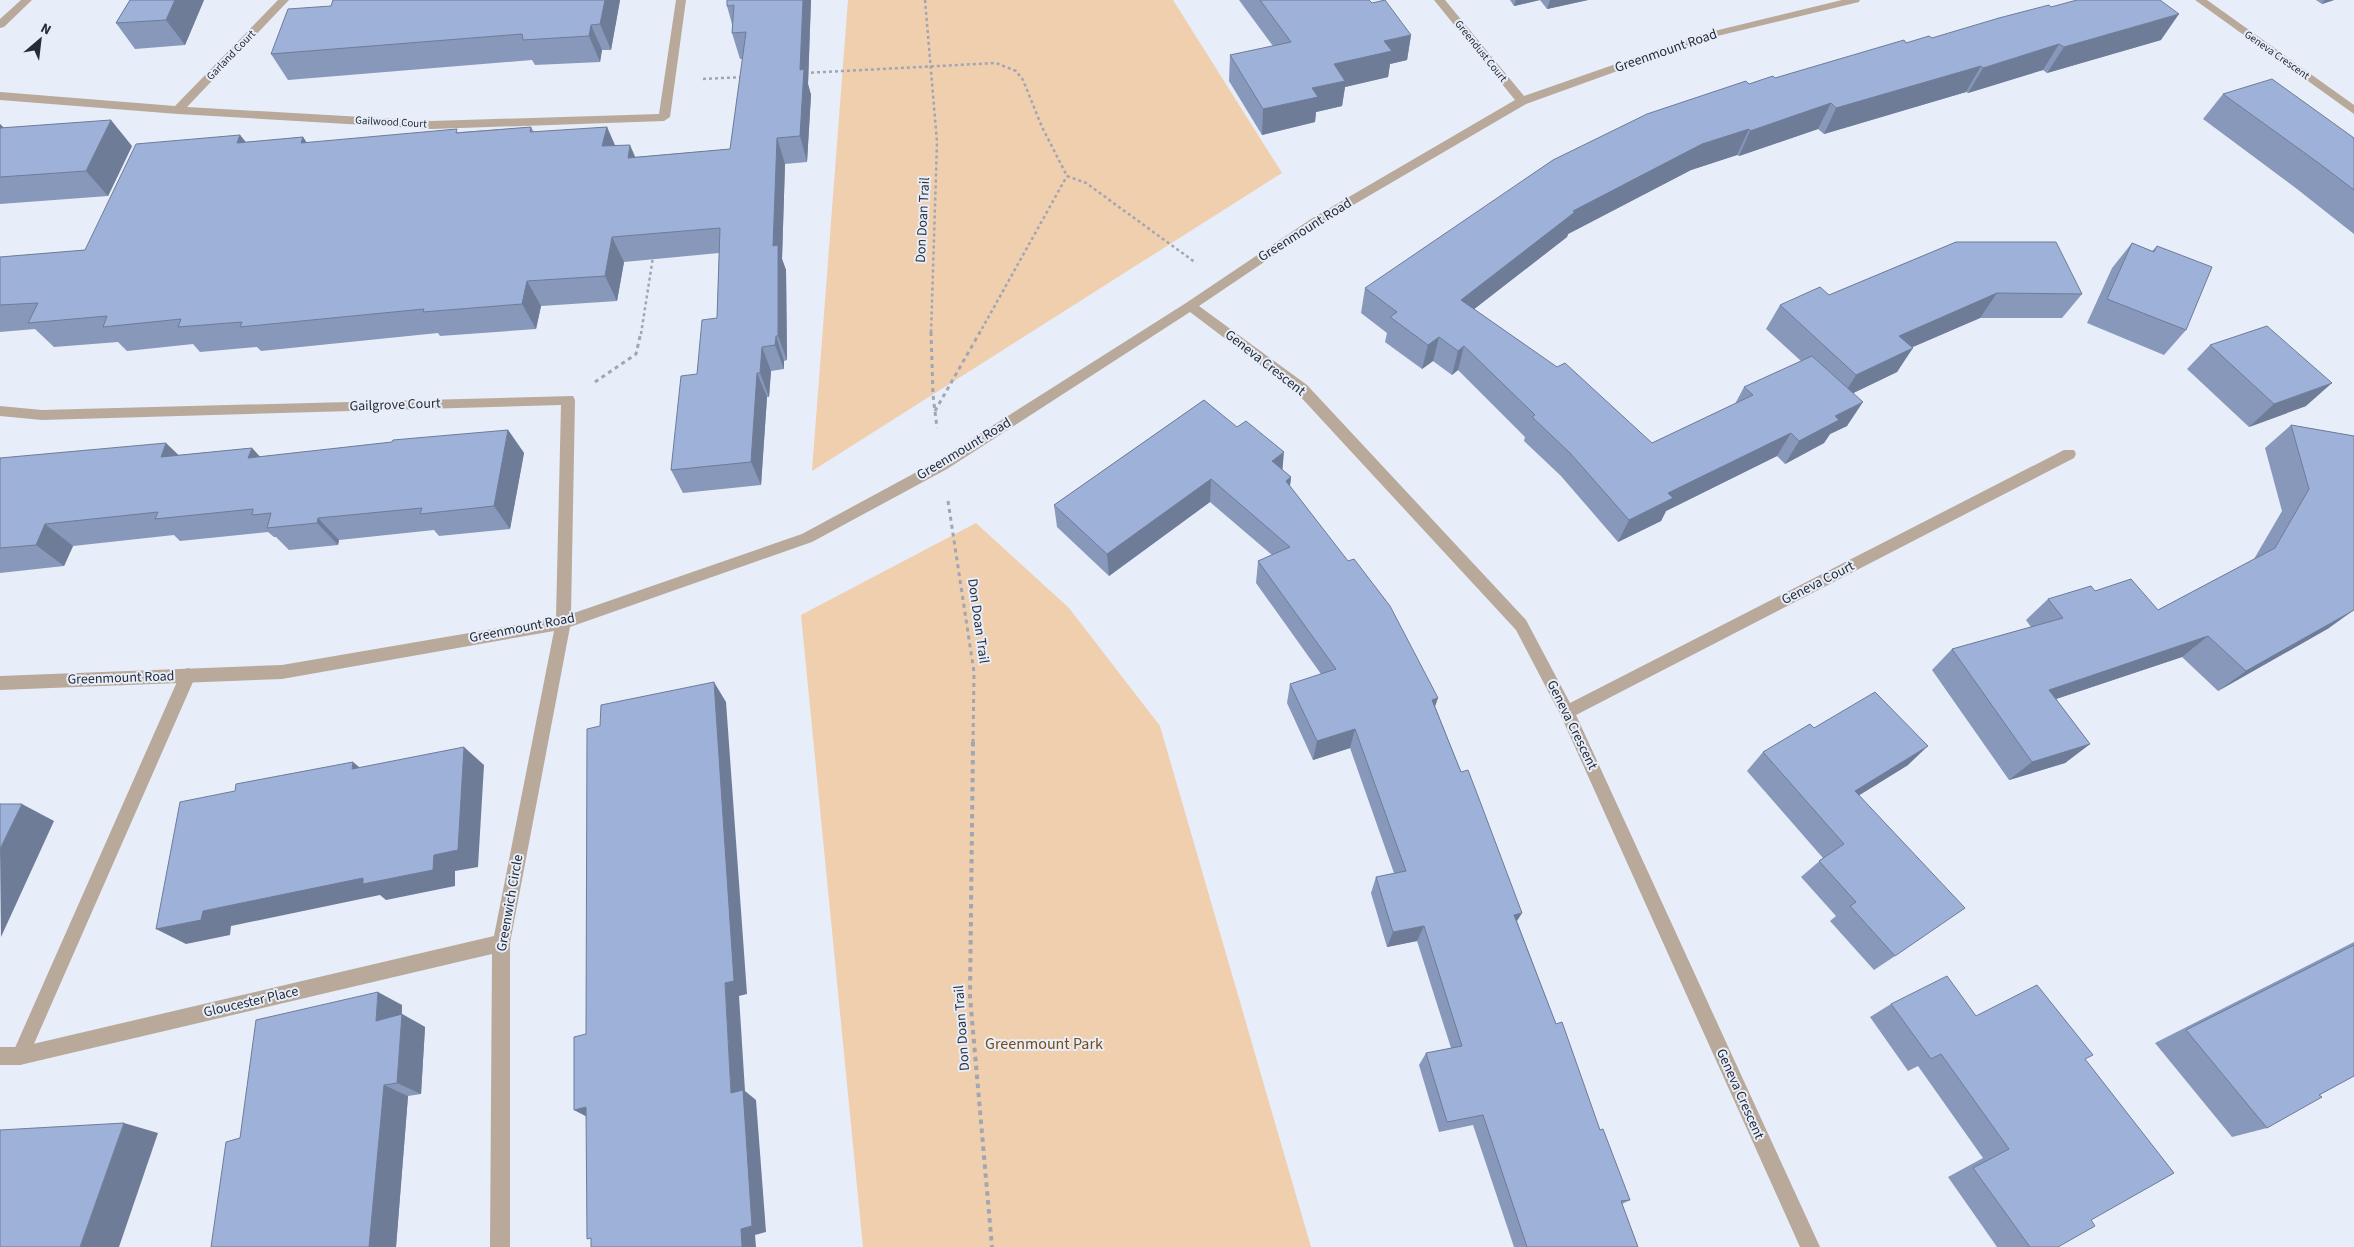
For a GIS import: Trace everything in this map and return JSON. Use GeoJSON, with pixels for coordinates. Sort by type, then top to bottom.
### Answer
{"type":"FeatureCollection","features":[{"type":"Feature","properties":{"kind":"street"},"geometry":{"type":"LineString","coordinates":[[0,25],[27,0]]}},
{"type":"Feature","properties":{"kind":"street","name":"Garland Court"},"geometry":{"type":"LineString","coordinates":[[178,110],[284,0]]}},
{"type":"Feature","properties":{"kind":"street","name":"Gailwood Court"},"geometry":{"type":"LineString","coordinates":[[0,96],[178,110],[432,125],[664,117],[681,0]]}},
{"type":"Feature","properties":{"kind":"street","name":"Greendust Court"},"geometry":{"type":"LineString","coordinates":[[1439,0],[1522,102]]}},
{"type":"Feature","properties":{"kind":"street","name":"Greenmount Road"},"geometry":{"type":"LineString","coordinates":[[0,683],[282,672],[563,623],[807,538],[942,465],[1190,306],[1315,222],[1522,102],[1706,36],[1855,0]]}},
{"type":"Feature","properties":{"kind":"street","name":"Geneva Crescent"},"geometry":{"type":"LineString","coordinates":[[2200,0],[2354,110]]}},
{"type":"Feature","properties":{"kind":"street","name":"Geneva Crescent"},"geometry":{"type":"LineString","coordinates":[[1190,306],[1302,389],[1521,626],[1567,712],[1810,1247]]}},
{"type":"Feature","properties":{"kind":"street"},"geometry":{"type":"LineString","coordinates":[[563,623],[568,400]]}},
{"type":"Feature","properties":{"kind":"street","name":"Gailgrove Court"},"geometry":{"type":"LineString","coordinates":[[0,410],[42,415],[568,400]]}},
{"type":"Feature","properties":{"kind":"street","name":"Geneva Court"},"geometry":{"type":"LineString","coordinates":[[1567,712],[2069,454]]}},
{"type":"Feature","properties":{"kind":"street","name":"Greenwich Circle"},"geometry":{"type":"LineString","coordinates":[[500,1247],[501,943],[563,623]]}},
{"type":"Feature","properties":{"kind":"street"},"geometry":{"type":"LineString","coordinates":[[20,1056],[188,675]]}},
{"type":"Feature","properties":{"kind":"street","name":"Gloucester Place"},"geometry":{"type":"LineString","coordinates":[[0,1056],[20,1056],[501,943]]}},
{"type":"Feature","properties":{"kind":"path","name":"Don Doan Trail"},"geometry":{"type":"LineString","coordinates":[[925,0],[933,67],[937,163],[930,308],[934,412],[974,672],[970,997],[992,1247]]}},
{"type":"Feature","properties":{"kind":"path"},"geometry":{"type":"LineString","coordinates":[[796,74],[996,63],[1016,71],[1023,80],[1042,127],[1067,176],[1086,183],[1222,283]]}},
{"type":"Feature","properties":{"kind":"path"},"geometry":{"type":"LineString","coordinates":[[670,81],[748,76]]}},
{"type":"Feature","properties":{"kind":"path"},"geometry":{"type":"LineString","coordinates":[[934,412],[1029,247],[1067,176]]}},
{"type":"Feature","properties":{"kind":"path"},"geometry":{"type":"LineString","coordinates":[[568,400],[636,354],[643,323],[653,256]]}},
{"type":"Feature","properties":{"kind":"green space"},"geometry":{"type":"Polygon","coordinates":[[[848,0],[1173,0],[1282,173],[812,471],[848,0]]]}},
{"type":"Feature","properties":{"kind":"green space","name":"Greenmount Park"},"geometry":{"type":"Polygon","coordinates":[[[976,523],[1069,608],[1160,726],[1311,1247],[863,1247],[801,615],[976,523]]]}},
{"type":"Feature","properties":{"kind":"building"},"geometry":{"type":"Polygon","coordinates":[[[130,0],[175,0],[166,20],[116,23],[130,0]]]}},
{"type":"Feature","properties":{"kind":"building"},"geometry":{"type":"Polygon","coordinates":[[[333,0],[605,0],[600,24],[591,25],[589,36],[523,40],[522,34],[271,54],[288,9],[331,6],[333,0]]]}},
{"type":"Feature","properties":{"kind":"building"},"geometry":{"type":"Polygon","coordinates":[[[727,0],[803,0],[800,70],[804,69],[800,136],[777,138],[773,246],[778,245],[778,336],[776,336],[775,345],[762,347],[760,373],[757,373],[751,462],[671,470],[681,376],[697,374],[702,320],[717,318],[720,228],[612,237],[605,276],[527,281],[522,304],[423,312],[424,309],[240,327],[242,322],[178,327],[181,319],[103,327],[107,316],[28,323],[38,303],[0,305],[0,257],[85,250],[136,144],[240,135],[237,143],[303,137],[301,143],[457,129],[456,133],[531,127],[530,132],[607,127],[602,146],[630,145],[628,158],[730,149],[746,32],[732,33],[734,5],[727,6],[727,0]]]}},
{"type":"Feature","properties":{"kind":"building"},"geometry":{"type":"Polygon","coordinates":[[[1260,0],[1369,0],[1372,3],[1385,0],[1411,35],[1384,41],[1392,51],[1334,64],[1345,81],[1312,88],[1318,97],[1263,109],[1230,55],[1291,42],[1260,0]]]}},
{"type":"Feature","properties":{"kind":"building"},"geometry":{"type":"Polygon","coordinates":[[[2077,0],[2160,0],[2179,14],[2064,47],[2059,44],[1983,68],[1981,66],[1836,108],[1831,103],[1750,131],[1749,129],[1702,144],[1573,211],[1575,212],[1461,300],[1557,367],[1565,363],[1652,443],[1753,395],[1744,387],[1812,356],[1863,402],[1835,416],[1839,420],[1799,441],[1791,433],[1668,493],[1673,498],[1629,520],[1570,453],[1532,417],[1535,415],[1464,346],[1458,351],[1439,337],[1428,345],[1390,317],[1397,312],[1365,288],[1553,160],[1647,114],[1746,81],[1749,84],[1773,76],[1775,78],[1904,40],[1906,43],[1929,36],[1932,38],[1999,18],[2077,0]]]}},
{"type":"Feature","properties":{"kind":"building"},"geometry":{"type":"Polygon","coordinates":[[[2272,79],[2354,138],[2354,190],[2223,94],[2272,79]]]}},
{"type":"Feature","properties":{"kind":"building"},"geometry":{"type":"Polygon","coordinates":[[[111,120],[86,171],[0,177],[0,128],[111,120]]]}},
{"type":"Feature","properties":{"kind":"building"},"geometry":{"type":"Polygon","coordinates":[[[1956,242],[2056,242],[2082,294],[1997,293],[1899,336],[1913,348],[1856,375],[1780,305],[1820,287],[1829,295],[1956,242]]]}},
{"type":"Feature","properties":{"kind":"building"},"geometry":{"type":"Polygon","coordinates":[[[2132,243],[2154,252],[2157,246],[2212,267],[2186,330],[2107,299],[2132,243]]]}},
{"type":"Feature","properties":{"kind":"building"},"geometry":{"type":"Polygon","coordinates":[[[2267,326],[2332,383],[2274,404],[2210,345],[2267,326]]]}},
{"type":"Feature","properties":{"kind":"building"},"geometry":{"type":"Polygon","coordinates":[[[1204,400],[1237,427],[1246,421],[1284,452],[1272,461],[1291,477],[1286,481],[1348,561],[1354,559],[1390,606],[1438,698],[1432,700],[1461,772],[1468,770],[1522,913],[1514,915],[1556,1024],[1562,1022],[1600,1130],[1603,1129],[1630,1200],[1621,1201],[1638,1247],[1527,1247],[1483,1115],[1447,1122],[1426,1053],[1462,1046],[1424,926],[1393,932],[1376,877],[1406,871],[1355,729],[1317,741],[1290,684],[1336,669],[1258,561],[1290,547],[1211,479],[1107,554],[1054,505],[1204,400]]]}},
{"type":"Feature","properties":{"kind":"building"},"geometry":{"type":"Polygon","coordinates":[[[2291,425],[2354,436],[2354,610],[2246,671],[2208,636],[2049,690],[2090,744],[2032,762],[1952,649],[2063,618],[2048,599],[2091,586],[2095,591],[2131,579],[2158,610],[2275,548],[2309,489],[2291,425]]]}},
{"type":"Feature","properties":{"kind":"building"},"geometry":{"type":"Polygon","coordinates":[[[508,430],[494,506],[420,514],[422,508],[318,518],[317,523],[267,528],[271,513],[252,515],[253,509],[155,519],[158,512],[45,524],[36,545],[0,548],[0,458],[166,443],[161,457],[252,448],[248,458],[392,442],[393,440],[508,430]]]}},
{"type":"Feature","properties":{"kind":"building"},"geometry":{"type":"Polygon","coordinates":[[[714,682],[734,981],[725,983],[731,1093],[743,1090],[752,1226],[741,1229],[742,1247],[591,1247],[591,1238],[587,1239],[586,1107],[574,1110],[574,1037],[586,1034],[587,729],[600,726],[601,705],[714,682]]]}},
{"type":"Feature","properties":{"kind":"building"},"geometry":{"type":"Polygon","coordinates":[[[1875,692],[1928,746],[1855,791],[1965,908],[1895,956],[1850,906],[1856,902],[1819,861],[1844,844],[1763,752],[1810,724],[1814,728],[1875,692]]]}},
{"type":"Feature","properties":{"kind":"building"},"geometry":{"type":"Polygon","coordinates":[[[464,747],[458,850],[434,855],[433,870],[363,884],[363,878],[203,911],[201,920],[156,929],[180,802],[235,791],[236,784],[353,762],[352,769],[464,747]]]}},
{"type":"Feature","properties":{"kind":"building"},"geometry":{"type":"Polygon","coordinates":[[[0,804],[22,804],[0,849],[0,804]]]}},
{"type":"Feature","properties":{"kind":"building"},"geometry":{"type":"Polygon","coordinates":[[[2354,945],[2354,1076],[2319,1095],[2322,1097],[2267,1128],[2186,1030],[2354,945]]]}},
{"type":"Feature","properties":{"kind":"building"},"geometry":{"type":"Polygon","coordinates":[[[1947,976],[1976,1016],[2037,985],[2093,1055],[2085,1059],[2174,1173],[2091,1220],[2095,1226],[2058,1247],[2030,1247],[1973,1168],[2009,1149],[1941,1054],[1931,1059],[1891,1004],[1947,976]]]}},
{"type":"Feature","properties":{"kind":"building"},"geometry":{"type":"Polygon","coordinates":[[[378,992],[376,1021],[402,1014],[397,1083],[384,1085],[369,1247],[211,1247],[226,1142],[240,1138],[256,1020],[378,992]]]}},
{"type":"Feature","properties":{"kind":"building"},"geometry":{"type":"Polygon","coordinates":[[[124,1123],[80,1247],[0,1247],[0,1130],[124,1123]]]}}]}
